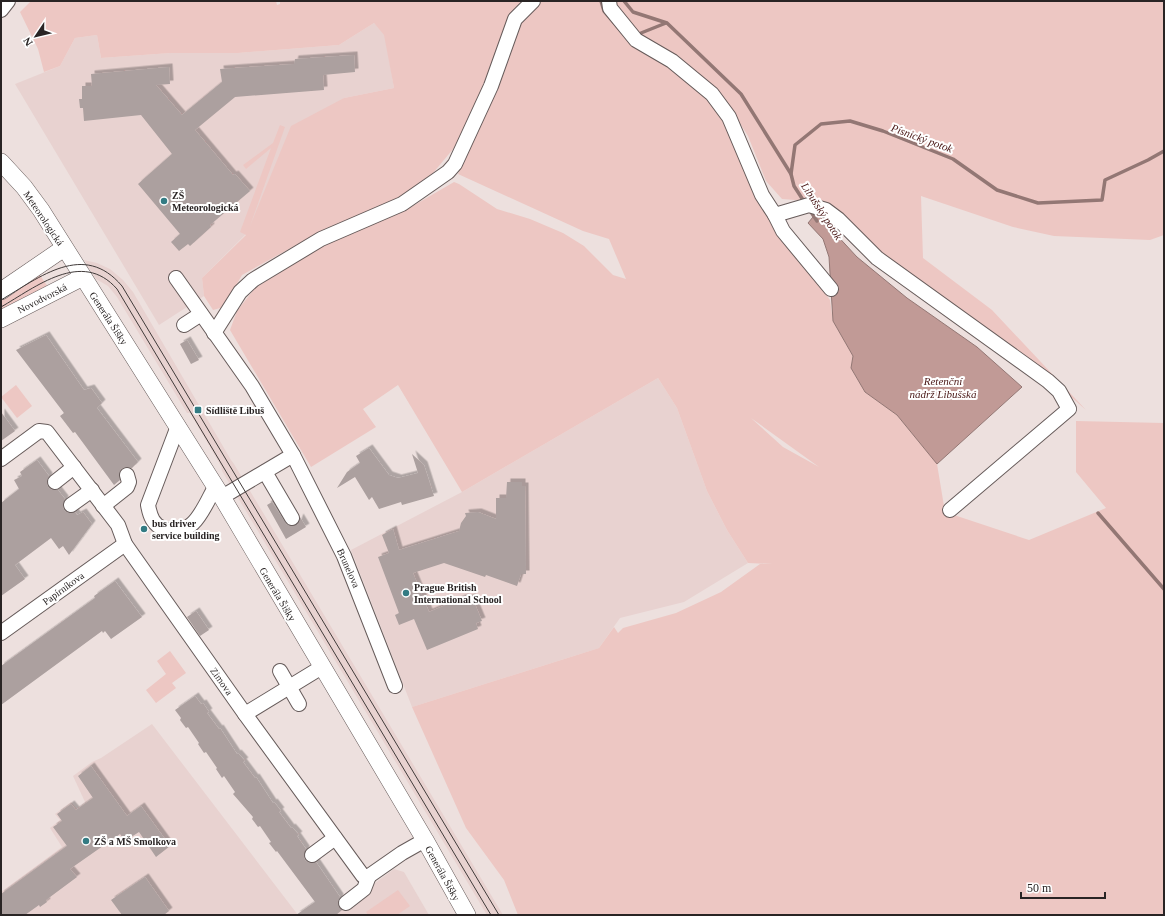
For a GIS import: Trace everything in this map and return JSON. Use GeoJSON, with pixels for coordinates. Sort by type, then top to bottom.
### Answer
{"type":"FeatureCollection","features":[{"type":"Feature","properties":{"kind":"main road","name":"Meteorologická"},"geometry":{"type":"LineString","coordinates":[[1,162],[33,199],[82,277]]}},
{"type":"Feature","properties":{"kind":"main road"},"geometry":{"type":"LineString","coordinates":[[1,291],[64,248]]}},
{"type":"Feature","properties":{"kind":"main road","name":"Novodvorská"},"geometry":{"type":"LineString","coordinates":[[1,319],[82,277]]}},
{"type":"Feature","properties":{"kind":"main road","name":"Generála Šišky"},"geometry":{"type":"LineString","coordinates":[[82,277],[219,492],[425,840],[467,915]]}},
{"type":"Feature","properties":{"kind":"street"},"geometry":{"type":"LineString","coordinates":[[1,10],[8,1]]}},
{"type":"Feature","properties":{"kind":"street"},"geometry":{"type":"LineString","coordinates":[[214,332],[240,292],[253,280],[321,239],[402,204],[448,172],[455,164],[490,86],[515,18],[533,1]]}},
{"type":"Feature","properties":{"kind":"street"},"geometry":{"type":"LineString","coordinates":[[610,1],[610,8],[636,40],[672,61],[712,94],[729,117],[762,195],[775,214],[783,231],[831,290]]}},
{"type":"Feature","properties":{"kind":"street"},"geometry":{"type":"LineString","coordinates":[[775,214],[802,207],[821,207],[832,213],[877,258],[1048,381],[1059,391],[1069,409],[950,510]]}},
{"type":"Feature","properties":{"kind":"street","name":"Brunelova"},"geometry":{"type":"LineString","coordinates":[[176,278],[256,392],[293,455],[344,556],[395,686]]}},
{"type":"Feature","properties":{"kind":"street"},"geometry":{"type":"LineString","coordinates":[[184,325],[201,314]]}},
{"type":"Feature","properties":{"kind":"street"},"geometry":{"type":"LineString","coordinates":[[178,426],[148,505],[154,523],[171,531],[181,531],[189,528],[219,492],[265,472],[293,455]]}},
{"type":"Feature","properties":{"kind":"street","name":"Zimova"},"geometry":{"type":"LineString","coordinates":[[1,459],[39,432],[47,432],[118,525],[125,544],[245,714],[363,876],[369,876]]}},
{"type":"Feature","properties":{"kind":"street"},"geometry":{"type":"LineString","coordinates":[[55,482],[74,467]]}},
{"type":"Feature","properties":{"kind":"street"},"geometry":{"type":"LineString","coordinates":[[265,472],[292,518]]}},
{"type":"Feature","properties":{"kind":"street"},"geometry":{"type":"LineString","coordinates":[[103,506],[127,487],[130,482],[127,475]]}},
{"type":"Feature","properties":{"kind":"street"},"geometry":{"type":"LineString","coordinates":[[72,505],[92,490]]}},
{"type":"Feature","properties":{"kind":"street","name":"Papírníkova"},"geometry":{"type":"LineString","coordinates":[[1,632],[125,544]]}},
{"type":"Feature","properties":{"kind":"street"},"geometry":{"type":"LineString","coordinates":[[245,714],[322,667]]}},
{"type":"Feature","properties":{"kind":"street"},"geometry":{"type":"LineString","coordinates":[[280,671],[299,704]]}},
{"type":"Feature","properties":{"kind":"street"},"geometry":{"type":"LineString","coordinates":[[312,855],[335,838]]}},
{"type":"Feature","properties":{"kind":"street"},"geometry":{"type":"LineString","coordinates":[[346,903],[364,889],[369,876],[402,853],[425,840]]}},
{"type":"Feature","properties":{"kind":"shaded area"},"geometry":{"type":"Polygon","coordinates":[[[31,1],[276,1],[277,5],[280,4],[280,1],[532,1],[497,59],[454,148],[433,173],[397,199],[325,229],[242,275],[224,307],[213,310],[204,296],[202,278],[246,235],[240,232],[271,148],[246,169],[243,165],[273,143],[280,125],[285,127],[250,226],[291,126],[344,98],[394,88],[384,35],[374,23],[339,45],[238,53],[171,53],[101,58],[97,35],[75,38],[60,66],[44,72],[38,49],[20,12],[31,1]]]}},
{"type":"Feature","properties":{"kind":"shaded area"},"geometry":{"type":"Polygon","coordinates":[[[538,1],[605,1],[658,58],[721,110],[754,195],[830,300],[833,321],[853,356],[851,368],[865,392],[897,415],[937,464],[945,512],[1029,540],[1106,508],[1076,472],[1076,421],[1164,423],[1164,915],[518,915],[504,880],[466,828],[412,707],[599,648],[614,627],[618,633],[623,628],[676,613],[721,592],[760,564],[773,564],[748,563],[727,530],[707,491],[677,408],[658,378],[462,492],[398,385],[363,409],[376,427],[311,467],[230,330],[237,311],[255,288],[332,240],[406,210],[454,182],[497,209],[530,219],[563,233],[584,246],[613,275],[626,279],[609,239],[583,231],[458,174],[494,87],[518,19],[538,1]],[[751,418],[783,447],[819,467],[751,418]]]}},
{"type":"Feature","properties":{"kind":"shaded area"},"geometry":{"type":"Polygon","coordinates":[[[614,1],[1164,1],[1164,235],[1150,240],[1054,236],[1013,227],[921,196],[923,258],[992,310],[1086,410],[1070,396],[808,201],[782,199],[766,181],[748,136],[725,100],[676,57],[638,35],[614,4],[614,1]]]}},
{"type":"Feature","properties":{"kind":"shaded area"},"geometry":{"type":"Polygon","coordinates":[[[374,23],[385,35],[394,88],[344,98],[246,234],[202,278],[204,296],[159,325],[15,84],[60,66],[75,38],[97,35],[101,58],[171,53],[238,53],[339,45],[374,23]]]}},
{"type":"Feature","properties":{"kind":"shaded area"},"geometry":{"type":"Polygon","coordinates":[[[84,260],[97,263],[110,269],[123,280],[133,292],[231,460],[503,915],[487,915],[222,471],[221,466],[190,413],[187,413],[117,297],[108,286],[96,279],[84,260]]]}},
{"type":"Feature","properties":{"kind":"shaded area"},"geometry":{"type":"Polygon","coordinates":[[[37,271],[48,287],[1,310],[1,296],[37,271]]]}},
{"type":"Feature","properties":{"kind":"shaded area"},"geometry":{"type":"Polygon","coordinates":[[[658,378],[677,408],[707,491],[727,530],[748,563],[684,602],[620,618],[599,648],[412,707],[351,550],[462,492],[658,378]]]}},
{"type":"Feature","properties":{"kind":"shaded area"},"geometry":{"type":"Polygon","coordinates":[[[16,385],[32,406],[17,418],[1,397],[16,385]]]}},
{"type":"Feature","properties":{"kind":"shaded area"},"geometry":{"type":"Polygon","coordinates":[[[170,651],[186,673],[172,683],[176,688],[156,703],[146,690],[166,674],[157,661],[170,651]]]}},
{"type":"Feature","properties":{"kind":"shaded area"},"geometry":{"type":"Polygon","coordinates":[[[152,724],[298,915],[1,915],[1,892],[62,847],[50,828],[60,820],[55,814],[71,802],[77,809],[85,802],[73,776],[92,762],[101,758],[152,724]]]}},
{"type":"Feature","properties":{"kind":"shaded area"},"geometry":{"type":"Polygon","coordinates":[[[394,869],[404,872],[429,915],[332,915],[394,869]]]}},
{"type":"Feature","properties":{"kind":"shaded area"},"geometry":{"type":"Polygon","coordinates":[[[398,890],[410,906],[397,915],[368,915],[366,912],[398,890]]]}},
{"type":"Feature","properties":{"kind":"water","name":"Retenční nádrž Libušská"},"geometry":{"type":"Polygon","coordinates":[[[813,217],[820,217],[857,257],[907,298],[977,347],[1022,387],[937,464],[897,415],[865,392],[851,368],[853,356],[833,321],[829,257],[823,239],[808,223],[813,217]]]}},
{"type":"Feature","properties":{"kind":"building"},"geometry":{"type":"Polygon","coordinates":[[[354,55],[355,72],[323,75],[324,90],[235,97],[195,130],[233,175],[235,174],[250,191],[210,225],[211,227],[190,246],[188,244],[179,251],[171,242],[180,234],[138,184],[172,154],[141,115],[84,121],[83,108],[80,108],[79,99],[82,99],[82,86],[92,86],[91,74],[169,67],[170,84],[156,85],[182,115],[222,82],[220,69],[294,64],[295,59],[354,55]]]}},
{"type":"Feature","properties":{"kind":"building"},"geometry":{"type":"Polygon","coordinates":[[[46,335],[84,390],[91,388],[102,403],[97,408],[138,462],[132,468],[125,467],[121,469],[119,473],[120,480],[114,485],[75,432],[73,433],[60,416],[64,413],[16,350],[46,335]]]}},
{"type":"Feature","properties":{"kind":"building"},"geometry":{"type":"Polygon","coordinates":[[[187,340],[199,360],[191,364],[180,344],[187,340]]]}},
{"type":"Feature","properties":{"kind":"building"},"geometry":{"type":"Polygon","coordinates":[[[1,412],[15,431],[1,441],[1,412]]]}},
{"type":"Feature","properties":{"kind":"building"},"geometry":{"type":"Polygon","coordinates":[[[369,448],[389,475],[398,478],[418,473],[412,454],[424,465],[434,496],[402,505],[401,502],[379,509],[372,497],[369,500],[355,477],[337,488],[347,472],[360,463],[356,456],[369,448]]]}},
{"type":"Feature","properties":{"kind":"building"},"geometry":{"type":"Polygon","coordinates":[[[37,460],[49,476],[47,483],[48,487],[52,490],[58,490],[65,499],[63,505],[64,510],[68,513],[75,512],[77,515],[83,512],[92,524],[69,555],[63,546],[59,549],[51,538],[15,565],[25,579],[1,596],[1,503],[19,489],[14,480],[22,476],[20,472],[37,460]]]}},
{"type":"Feature","properties":{"kind":"building"},"geometry":{"type":"Polygon","coordinates":[[[507,482],[522,482],[522,486],[525,486],[526,574],[521,574],[517,586],[444,563],[413,573],[429,612],[465,597],[466,599],[472,597],[482,621],[476,623],[478,629],[427,650],[414,619],[399,625],[395,615],[399,613],[378,557],[389,553],[382,535],[393,529],[399,550],[459,531],[461,523],[466,516],[465,513],[478,512],[496,519],[496,498],[506,498],[507,482]]]}},
{"type":"Feature","properties":{"kind":"building"},"geometry":{"type":"Polygon","coordinates":[[[272,502],[287,525],[297,525],[300,517],[306,527],[286,539],[267,505],[272,502]]]}},
{"type":"Feature","properties":{"kind":"building"},"geometry":{"type":"Polygon","coordinates":[[[115,581],[142,617],[111,639],[105,631],[103,633],[102,631],[1,705],[1,666],[95,598],[94,596],[115,581]]]}},
{"type":"Feature","properties":{"kind":"building"},"geometry":{"type":"Polygon","coordinates":[[[196,611],[209,630],[200,636],[187,617],[196,611]]]}},
{"type":"Feature","properties":{"kind":"building"},"geometry":{"type":"Polygon","coordinates":[[[195,696],[201,704],[203,703],[209,712],[207,713],[219,729],[220,728],[237,754],[238,753],[245,761],[243,762],[255,778],[256,777],[273,803],[274,802],[281,811],[279,812],[291,828],[292,827],[299,835],[297,836],[306,849],[304,856],[305,860],[309,863],[316,862],[340,897],[338,904],[342,910],[336,915],[296,915],[315,902],[277,851],[276,852],[269,843],[271,842],[260,826],[258,827],[252,819],[253,817],[233,794],[235,792],[224,776],[222,778],[206,752],[204,753],[188,727],[186,728],[180,720],[181,718],[175,710],[195,696]]]}},
{"type":"Feature","properties":{"kind":"building","name":"ZŠ a MŠ Smolkova"},"geometry":{"type":"Polygon","coordinates":[[[91,766],[127,816],[141,806],[170,846],[156,857],[139,832],[125,841],[120,834],[70,869],[77,877],[46,900],[47,902],[40,907],[39,905],[25,915],[1,915],[1,894],[67,846],[53,827],[62,821],[57,814],[71,804],[76,810],[93,798],[78,776],[91,766]]]}},
{"type":"Feature","properties":{"kind":"building"},"geometry":{"type":"Polygon","coordinates":[[[145,877],[169,911],[164,915],[122,915],[111,900],[145,877]]]}},
{"type":"Feature","properties":{"kind":"waterway"},"geometry":{"type":"LineString","coordinates":[[601,1],[604,11],[622,32]]}},
{"type":"Feature","properties":{"kind":"waterway","name":"Libušský potok"},"geometry":{"type":"LineString","coordinates":[[624,1],[633,12],[667,23],[741,94],[791,174],[794,186],[805,203]]}},
{"type":"Feature","properties":{"kind":"waterway"},"geometry":{"type":"LineString","coordinates":[[641,33],[666,23]]}},
{"type":"Feature","properties":{"kind":"waterway","name":"Písnický potok"},"geometry":{"type":"LineString","coordinates":[[791,174],[795,145],[821,124],[850,121],[883,131],[953,159],[997,190],[1038,203],[1102,200],[1105,180],[1164,151]]}},
{"type":"Feature","properties":{"kind":"waterway","name":"Libušský potok"},"geometry":{"type":"LineString","coordinates":[[809,209],[817,221]]}},
{"type":"Feature","properties":{"kind":"waterway","name":"Libušský potok"},"geometry":{"type":"LineString","coordinates":[[1098,513],[1164,589]]}},
{"type":"Feature","properties":{"kind":"tram line"},"geometry":{"type":"LineString","coordinates":[[1,300],[46,274],[62,268],[77,265],[93,266],[107,273],[122,286],[499,915]]}},
{"type":"Feature","properties":{"kind":"tram line"},"geometry":{"type":"LineString","coordinates":[[1,307],[44,282],[74,272],[89,272],[103,277],[117,289],[491,915]]}},
{"type":"Feature","properties":{"kind":"place","name":"ZŠ Meteorologická"},"geometry":{"type":"Point","coordinates":[164,201]}},
{"type":"Feature","properties":{"kind":"place","name":"Sídliště Libuš"},"geometry":{"type":"Point","coordinates":[198,410]}},
{"type":"Feature","properties":{"kind":"place","name":"bus driver service building"},"geometry":{"type":"Point","coordinates":[144,529]}},
{"type":"Feature","properties":{"kind":"place","name":"Prague British International School"},"geometry":{"type":"Point","coordinates":[406,593]}},
{"type":"Feature","properties":{"kind":"place","name":"ZŠ a MŠ Smolkova"},"geometry":{"type":"Point","coordinates":[86,841]}}]}
